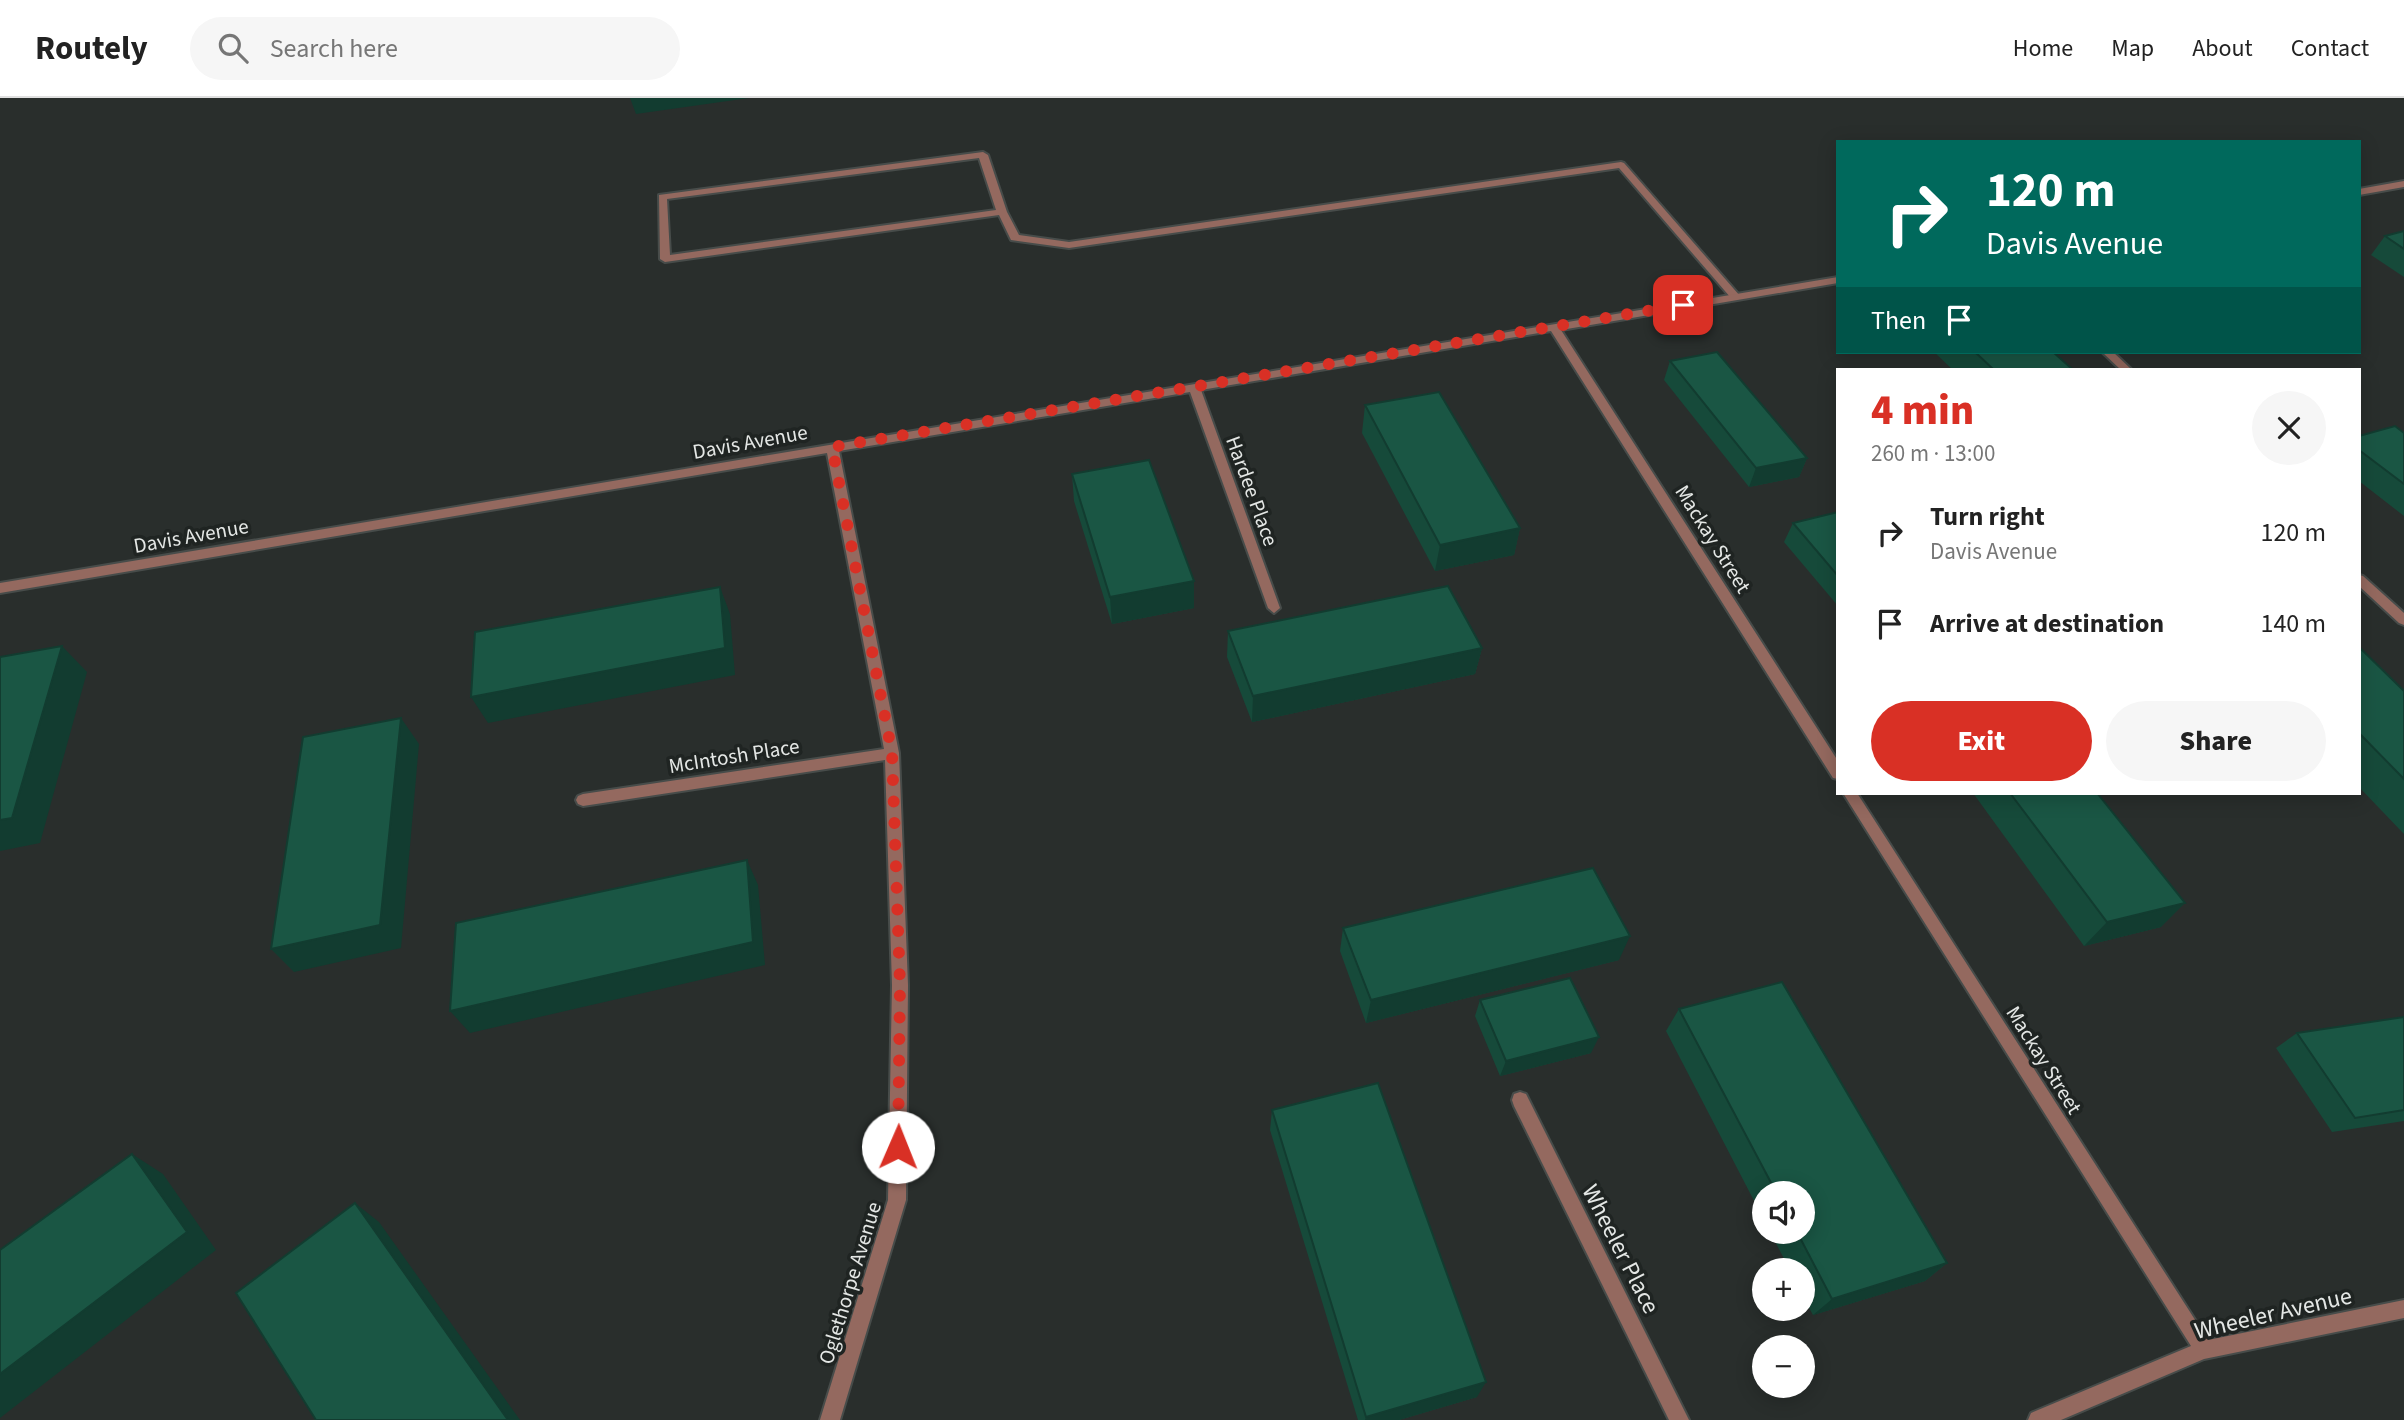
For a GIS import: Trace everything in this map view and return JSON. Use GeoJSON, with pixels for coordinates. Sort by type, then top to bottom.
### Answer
{"type":"FeatureCollection","features":[{"type":"Feature","properties":{"kind":"street"},"geometry":{"type":"LineString","coordinates":[[1002,212],[665,259],[662,197],[983,155],[1002,212],[1014,238],[1069,245],[1621,165],[1735,296]]}},
{"type":"Feature","properties":{"kind":"street"},"geometry":{"type":"LineString","coordinates":[[2361,192],[2404,184]]}},
{"type":"Feature","properties":{"kind":"street","name":"Davis Avenue"},"geometry":{"type":"LineString","coordinates":[[0,588],[1836,280]]}},
{"type":"Feature","properties":{"kind":"street","name":"Mackay Street"},"geometry":{"type":"LineString","coordinates":[[1553,326],[1836,771]]}},
{"type":"Feature","properties":{"kind":"street"},"geometry":{"type":"LineString","coordinates":[[2109,354],[2125,368]]}},
{"type":"Feature","properties":{"kind":"street","name":"Hardee Place"},"geometry":{"type":"LineString","coordinates":[[1194,387],[1274,608]]}},
{"type":"Feature","properties":{"kind":"street","name":"Oglethorpe Avenue"},"geometry":{"type":"LineString","coordinates":[[830,1420],[897,1200],[900,985],[892,753],[832,447]]}},
{"type":"Feature","properties":{"kind":"street"},"geometry":{"type":"LineString","coordinates":[[2361,581],[2404,620]]}},
{"type":"Feature","properties":{"kind":"street","name":"McIntosh Place"},"geometry":{"type":"LineString","coordinates":[[583,800],[892,753]]}},
{"type":"Feature","properties":{"kind":"street","name":"Mackay Street"},"geometry":{"type":"LineString","coordinates":[[1851,795],[2204,1350]]}},
{"type":"Feature","properties":{"kind":"street","name":"Wheeler Place"},"geometry":{"type":"LineString","coordinates":[[1520,1100],[1679,1420]]}},
{"type":"Feature","properties":{"kind":"street","name":"Wheeler Avenue"},"geometry":{"type":"LineString","coordinates":[[2038,1420],[2204,1350],[2404,1309]]}},
{"type":"Feature","properties":{"kind":"building"},"geometry":{"type":"Polygon","coordinates":[[[2404,231],[2404,249],[2385,236],[2404,231]]]}},
{"type":"Feature","properties":{"kind":"building"},"geometry":{"type":"Polygon","coordinates":[[[1717,352],[1807,458],[1756,468],[1670,361],[1717,352]]]}},
{"type":"Feature","properties":{"kind":"building"},"geometry":{"type":"Polygon","coordinates":[[[1977,354],[2055,354],[2071,368],[1992,368],[1977,354]]]}},
{"type":"Feature","properties":{"kind":"building"},"geometry":{"type":"Polygon","coordinates":[[[1439,392],[1520,528],[1440,545],[1365,405],[1439,392]]]}},
{"type":"Feature","properties":{"kind":"building"},"geometry":{"type":"Polygon","coordinates":[[[2395,426],[2404,433],[2404,484],[2361,452],[2361,435],[2395,426]]]}},
{"type":"Feature","properties":{"kind":"building"},"geometry":{"type":"Polygon","coordinates":[[[1149,460],[1194,581],[1110,597],[1072,474],[1149,460]]]}},
{"type":"Feature","properties":{"kind":"building"},"geometry":{"type":"Polygon","coordinates":[[[1836,512],[1836,574],[1793,523],[1836,512]]]}},
{"type":"Feature","properties":{"kind":"building"},"geometry":{"type":"Polygon","coordinates":[[[1448,586],[1482,648],[1253,696],[1228,631],[1448,586]]]}},
{"type":"Feature","properties":{"kind":"building"},"geometry":{"type":"Polygon","coordinates":[[[720,587],[725,648],[471,697],[475,632],[720,587]]]}},
{"type":"Feature","properties":{"kind":"building"},"geometry":{"type":"Polygon","coordinates":[[[62,646],[12,818],[0,820],[0,657],[62,646]]]}},
{"type":"Feature","properties":{"kind":"building"},"geometry":{"type":"Polygon","coordinates":[[[2361,649],[2404,691],[2404,779],[2361,735],[2361,649]]]}},
{"type":"Feature","properties":{"kind":"building"},"geometry":{"type":"Polygon","coordinates":[[[401,718],[380,925],[271,949],[303,737],[401,718]]]}},
{"type":"Feature","properties":{"kind":"building"},"geometry":{"type":"Polygon","coordinates":[[[2012,795],[2099,795],[2185,903],[2107,922],[2012,795]]]}},
{"type":"Feature","properties":{"kind":"building"},"geometry":{"type":"Polygon","coordinates":[[[747,860],[753,942],[450,1011],[456,923],[747,860]]]}},
{"type":"Feature","properties":{"kind":"building"},"geometry":{"type":"Polygon","coordinates":[[[1593,868],[1630,936],[1371,1000],[1343,928],[1593,868]]]}},
{"type":"Feature","properties":{"kind":"building"},"geometry":{"type":"Polygon","coordinates":[[[1570,978],[1599,1037],[1506,1061],[1480,1000],[1570,978]]]}},
{"type":"Feature","properties":{"kind":"building"},"geometry":{"type":"Polygon","coordinates":[[[1782,982],[1947,1263],[1832,1299],[1815,1266],[1815,1258],[1811,1258],[1803,1244],[1815,1244],[1815,1181],[1770,1181],[1679,1009],[1782,982]]]}},
{"type":"Feature","properties":{"kind":"building"},"geometry":{"type":"Polygon","coordinates":[[[2404,1017],[2404,1110],[2355,1118],[2297,1033],[2404,1017]]]}},
{"type":"Feature","properties":{"kind":"building"},"geometry":{"type":"Polygon","coordinates":[[[1378,1083],[1486,1382],[1366,1417],[1272,1110],[1378,1083]]]}},
{"type":"Feature","properties":{"kind":"building"},"geometry":{"type":"Polygon","coordinates":[[[132,1154],[187,1232],[0,1374],[0,1250],[132,1154]]]}},
{"type":"Feature","properties":{"kind":"building"},"geometry":{"type":"Polygon","coordinates":[[[355,1203],[508,1420],[316,1420],[236,1293],[355,1203]]]}},
{"type":"Feature","properties":{"kind":"route"},"geometry":{"type":"LineString","coordinates":[[898,1147],[900,985],[892,753],[832,447],[1683,305]]}}]}
